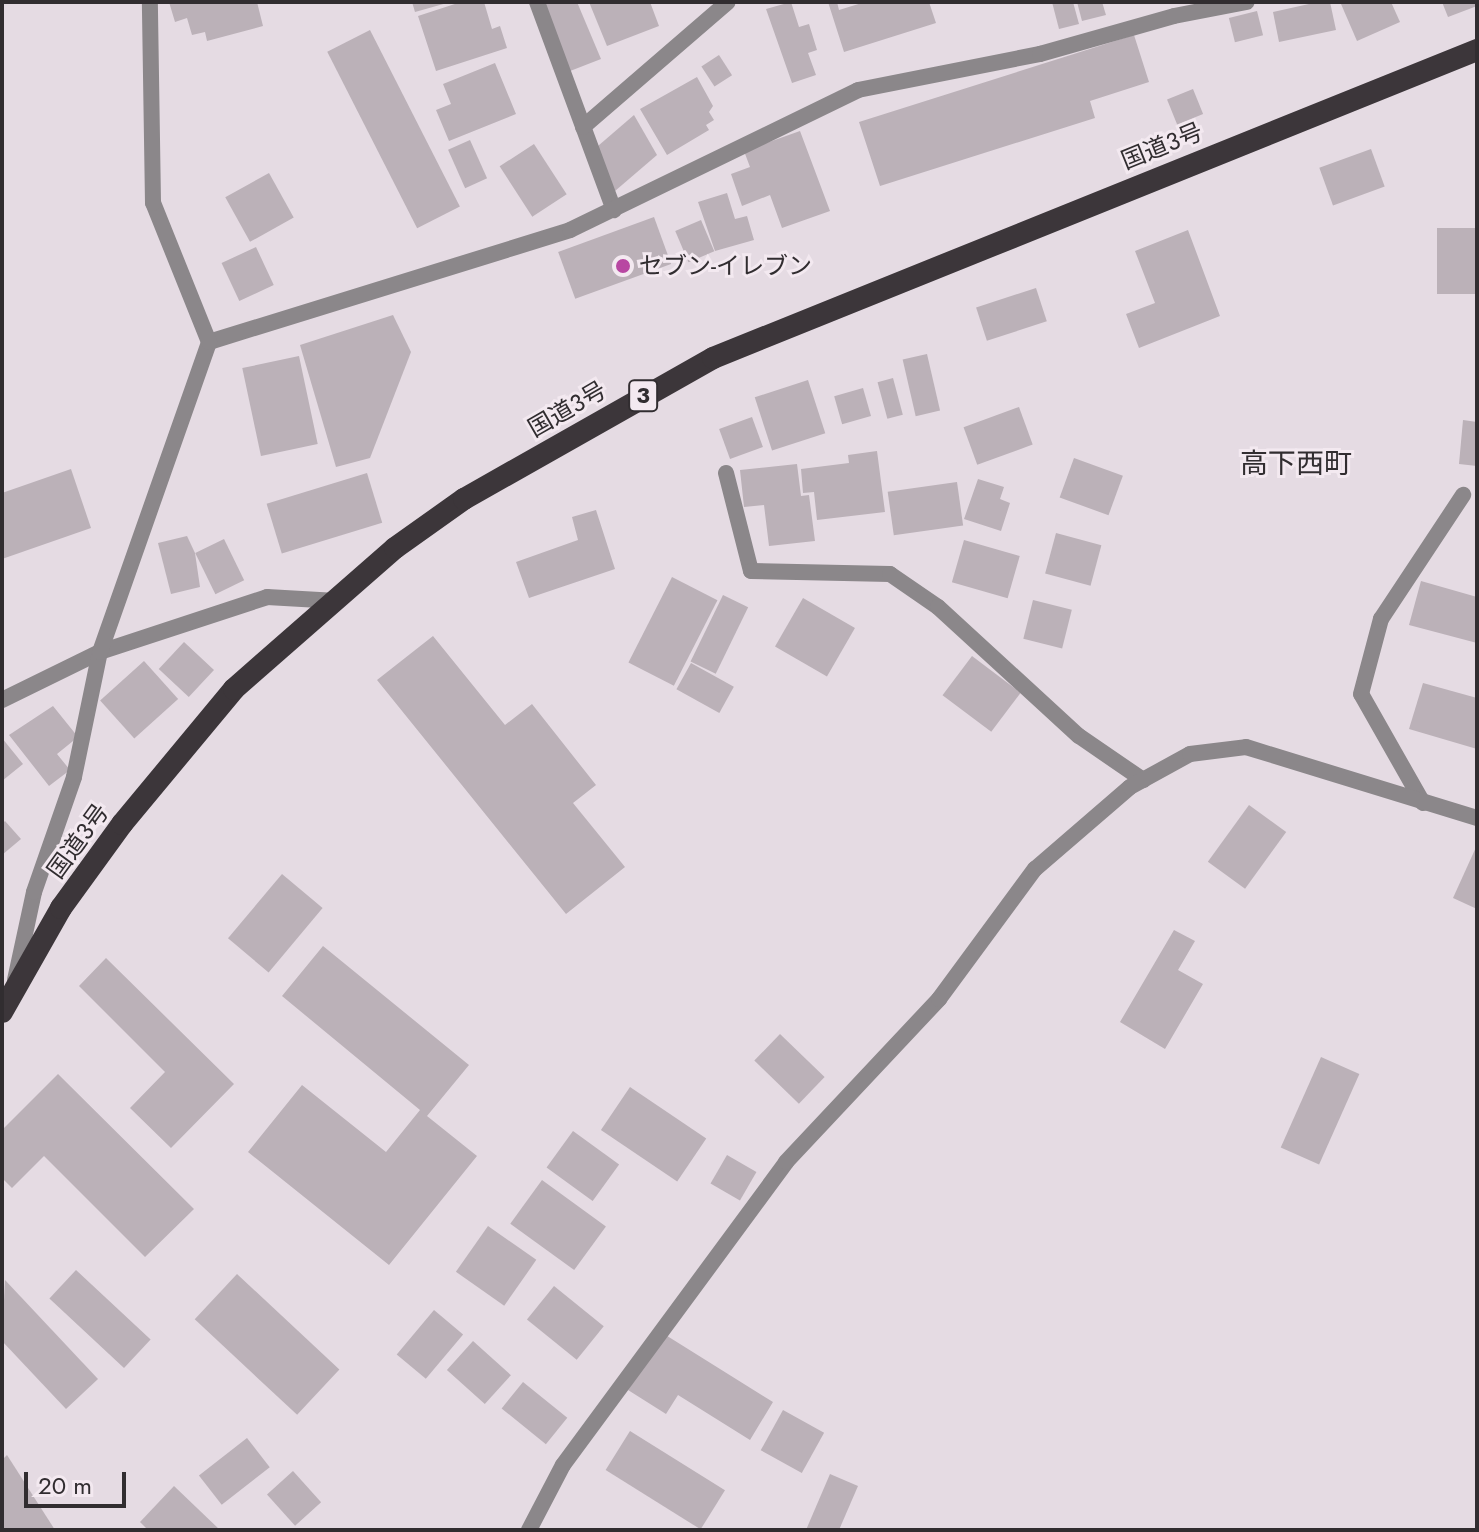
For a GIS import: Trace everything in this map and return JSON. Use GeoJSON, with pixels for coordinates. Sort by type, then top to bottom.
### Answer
{"type":"FeatureCollection","features":[{"type":"Feature","properties":{"kind":"highway","name":"国道3号"},"geometry":{"type":"LineString","coordinates":[[2,1012],[61,908],[122,824],[234,689],[395,548],[464,499],[713,358],[1477,50]]}},
{"type":"Feature","properties":{"kind":"street"},"geometry":{"type":"LineString","coordinates":[[13,990],[34,892],[74,777],[100,652],[209,342],[153,203],[150,2]]}},
{"type":"Feature","properties":{"kind":"street"},"geometry":{"type":"LineString","coordinates":[[537,2],[614,210]]}},
{"type":"Feature","properties":{"kind":"street"},"geometry":{"type":"LineString","coordinates":[[583,127],[728,2]]}},
{"type":"Feature","properties":{"kind":"street"},"geometry":{"type":"LineString","coordinates":[[209,342],[570,230],[858,90],[1040,54],[1174,16],[1247,2]]}},
{"type":"Feature","properties":{"kind":"street"},"geometry":{"type":"LineString","coordinates":[[726,473],[751,571],[890,574],[938,607],[1079,736],[1143,780]]}},
{"type":"Feature","properties":{"kind":"street"},"geometry":{"type":"LineString","coordinates":[[1423,803],[1361,694],[1381,619],[1463,495]]}},
{"type":"Feature","properties":{"kind":"street"},"geometry":{"type":"LineString","coordinates":[[2,700],[100,652],[267,597],[337,601]]}},
{"type":"Feature","properties":{"kind":"street"},"geometry":{"type":"LineString","coordinates":[[529,1530],[563,1465],[786,1162],[939,999],[1035,869],[1143,780],[1190,754],[1246,747],[1477,818]]}},
{"type":"Feature","properties":{"kind":"building"},"geometry":{"type":"Polygon","coordinates":[[[169,2],[257,2],[263,26],[207,41],[205,32],[192,35],[187,18],[175,22],[169,2]]]}},
{"type":"Feature","properties":{"kind":"building"},"geometry":{"type":"Polygon","coordinates":[[[412,2],[447,2],[447,3],[415,12],[412,2]]]}},
{"type":"Feature","properties":{"kind":"building"},"geometry":{"type":"Polygon","coordinates":[[[461,2],[484,2],[492,29],[500,26],[507,48],[436,71],[418,16],[461,2]]]}},
{"type":"Feature","properties":{"kind":"building"},"geometry":{"type":"Polygon","coordinates":[[[536,2],[577,2],[601,59],[565,73],[536,2]]]}},
{"type":"Feature","properties":{"kind":"building"},"geometry":{"type":"Polygon","coordinates":[[[589,2],[650,2],[659,26],[607,46],[589,2]]]}},
{"type":"Feature","properties":{"kind":"building"},"geometry":{"type":"Polygon","coordinates":[[[791,2],[799,27],[809,24],[817,50],[808,53],[816,75],[792,83],[766,9],[791,2]]]}},
{"type":"Feature","properties":{"kind":"building"},"geometry":{"type":"Polygon","coordinates":[[[828,2],[837,2],[839,10],[865,2],[929,2],[936,23],[844,52],[828,2]]]}},
{"type":"Feature","properties":{"kind":"building"},"geometry":{"type":"Polygon","coordinates":[[[1052,2],[1073,2],[1079,24],[1059,29],[1052,2]]]}},
{"type":"Feature","properties":{"kind":"building"},"geometry":{"type":"Polygon","coordinates":[[[1077,2],[1102,2],[1106,15],[1082,21],[1077,2]]]}},
{"type":"Feature","properties":{"kind":"building"},"geometry":{"type":"Polygon","coordinates":[[[1330,2],[1336,30],[1279,42],[1273,12],[1330,2]]]}},
{"type":"Feature","properties":{"kind":"building"},"geometry":{"type":"Polygon","coordinates":[[[1391,2],[1400,22],[1357,41],[1341,4],[1391,2]]]}},
{"type":"Feature","properties":{"kind":"building"},"geometry":{"type":"Polygon","coordinates":[[[1442,2],[1477,2],[1477,6],[1448,17],[1442,2]]]}},
{"type":"Feature","properties":{"kind":"building"},"geometry":{"type":"Polygon","coordinates":[[[1257,11],[1263,35],[1235,42],[1229,18],[1257,11]]]}},
{"type":"Feature","properties":{"kind":"building"},"geometry":{"type":"Polygon","coordinates":[[[370,30],[460,206],[417,228],[327,52],[370,30]]]}},
{"type":"Feature","properties":{"kind":"building"},"geometry":{"type":"Polygon","coordinates":[[[1134,35],[1149,82],[1090,101],[1095,118],[880,186],[859,122],[1134,35]]]}},
{"type":"Feature","properties":{"kind":"building"},"geometry":{"type":"Polygon","coordinates":[[[719,55],[732,75],[714,87],[701,66],[719,55]]]}},
{"type":"Feature","properties":{"kind":"building"},"geometry":{"type":"Polygon","coordinates":[[[495,63],[516,114],[449,141],[436,110],[451,104],[443,84],[495,63]]]}},
{"type":"Feature","properties":{"kind":"building"},"geometry":{"type":"Polygon","coordinates":[[[697,77],[713,106],[709,112],[714,120],[706,125],[709,130],[667,155],[640,109],[697,77]]]}},
{"type":"Feature","properties":{"kind":"building"},"geometry":{"type":"Polygon","coordinates":[[[1193,89],[1203,114],[1177,125],[1167,99],[1193,89]]]}},
{"type":"Feature","properties":{"kind":"building"},"geometry":{"type":"Polygon","coordinates":[[[634,115],[657,155],[615,191],[591,152],[634,115]]]}},
{"type":"Feature","properties":{"kind":"building"},"geometry":{"type":"Polygon","coordinates":[[[800,131],[830,211],[782,228],[770,195],[742,206],[731,174],[750,167],[744,151],[800,131]]]}},
{"type":"Feature","properties":{"kind":"building"},"geometry":{"type":"Polygon","coordinates":[[[470,140],[487,178],[465,188],[448,150],[470,140]]]}},
{"type":"Feature","properties":{"kind":"building"},"geometry":{"type":"Polygon","coordinates":[[[534,144],[567,194],[532,217],[500,166],[534,144]]]}},
{"type":"Feature","properties":{"kind":"building"},"geometry":{"type":"Polygon","coordinates":[[[1371,149],[1385,187],[1333,205],[1319,168],[1371,149]]]}},
{"type":"Feature","properties":{"kind":"building"},"geometry":{"type":"Polygon","coordinates":[[[269,173],[294,218],[250,242],[225,197],[269,173]]]}},
{"type":"Feature","properties":{"kind":"building"},"geometry":{"type":"Polygon","coordinates":[[[727,193],[735,219],[747,216],[754,240],[715,251],[698,202],[727,193]]]}},
{"type":"Feature","properties":{"kind":"building"},"geometry":{"type":"Polygon","coordinates":[[[654,217],[671,264],[575,299],[558,252],[654,217]]]}},
{"type":"Feature","properties":{"kind":"building"},"geometry":{"type":"Polygon","coordinates":[[[701,220],[714,251],[689,262],[675,231],[701,220]]]}},
{"type":"Feature","properties":{"kind":"building"},"geometry":{"type":"Polygon","coordinates":[[[1437,228],[1477,228],[1477,294],[1437,294],[1437,228]]]}},
{"type":"Feature","properties":{"kind":"building"},"geometry":{"type":"Polygon","coordinates":[[[1188,230],[1220,316],[1139,348],[1126,314],[1155,303],[1135,251],[1188,230]]]}},
{"type":"Feature","properties":{"kind":"building"},"geometry":{"type":"Polygon","coordinates":[[[256,247],[274,285],[239,301],[222,263],[256,247]]]}},
{"type":"Feature","properties":{"kind":"building"},"geometry":{"type":"Polygon","coordinates":[[[1036,288],[1047,321],[987,341],[976,307],[1036,288]]]}},
{"type":"Feature","properties":{"kind":"building"},"geometry":{"type":"Polygon","coordinates":[[[393,315],[411,352],[370,458],[336,467],[300,345],[393,315]]]}},
{"type":"Feature","properties":{"kind":"building"},"geometry":{"type":"Polygon","coordinates":[[[927,354],[940,411],[916,416],[903,360],[927,354]]]}},
{"type":"Feature","properties":{"kind":"building"},"geometry":{"type":"Polygon","coordinates":[[[299,356],[318,444],[261,456],[242,368],[299,356]]]}},
{"type":"Feature","properties":{"kind":"building"},"geometry":{"type":"Polygon","coordinates":[[[893,378],[903,415],[887,419],[878,382],[893,378]]]}},
{"type":"Feature","properties":{"kind":"building"},"geometry":{"type":"Polygon","coordinates":[[[808,380],[825,433],[772,451],[755,397],[808,380]]]}},
{"type":"Feature","properties":{"kind":"building"},"geometry":{"type":"Polygon","coordinates":[[[863,388],[871,416],[842,424],[834,396],[863,388]]]}},
{"type":"Feature","properties":{"kind":"building"},"geometry":{"type":"Polygon","coordinates":[[[1019,407],[1033,445],[977,465],[964,427],[1019,407]]]}},
{"type":"Feature","properties":{"kind":"building"},"geometry":{"type":"Polygon","coordinates":[[[752,417],[763,447],[730,459],[719,429],[752,417]]]}},
{"type":"Feature","properties":{"kind":"building"},"geometry":{"type":"Polygon","coordinates":[[[1463,420],[1477,422],[1477,466],[1459,464],[1463,420]]]}},
{"type":"Feature","properties":{"kind":"building"},"geometry":{"type":"Polygon","coordinates":[[[877,451],[885,512],[817,520],[814,492],[803,493],[801,469],[849,463],[848,455],[877,451]]]}},
{"type":"Feature","properties":{"kind":"building"},"geometry":{"type":"Polygon","coordinates":[[[1074,458],[1123,476],[1108,515],[1060,497],[1074,458]]]}},
{"type":"Feature","properties":{"kind":"building"},"geometry":{"type":"Polygon","coordinates":[[[797,464],[801,496],[809,495],[815,541],[769,546],[764,505],[744,507],[740,470],[797,464]]]}},
{"type":"Feature","properties":{"kind":"building"},"geometry":{"type":"Polygon","coordinates":[[[71,469],[91,528],[2,559],[2,493],[71,469]]]}},
{"type":"Feature","properties":{"kind":"building"},"geometry":{"type":"Polygon","coordinates":[[[367,473],[382,523],[282,553],[267,504],[367,473]]]}},
{"type":"Feature","properties":{"kind":"building"},"geometry":{"type":"Polygon","coordinates":[[[978,479],[1004,487],[1000,499],[1010,503],[1001,531],[964,519],[978,479]]]}},
{"type":"Feature","properties":{"kind":"building"},"geometry":{"type":"Polygon","coordinates":[[[957,482],[963,526],[894,535],[888,492],[957,482]]]}},
{"type":"Feature","properties":{"kind":"building"},"geometry":{"type":"Polygon","coordinates":[[[596,510],[615,569],[529,598],[516,562],[578,540],[572,517],[596,510]]]}},
{"type":"Feature","properties":{"kind":"building"},"geometry":{"type":"Polygon","coordinates":[[[1056,533],[1101,545],[1091,586],[1045,574],[1056,533]]]}},
{"type":"Feature","properties":{"kind":"building"},"geometry":{"type":"Polygon","coordinates":[[[187,536],[195,553],[200,587],[171,594],[158,543],[187,536]]]}},
{"type":"Feature","properties":{"kind":"building"},"geometry":{"type":"Polygon","coordinates":[[[224,539],[244,580],[215,594],[195,553],[224,539]]]}},
{"type":"Feature","properties":{"kind":"building"},"geometry":{"type":"Polygon","coordinates":[[[964,540],[1020,556],[1008,598],[952,582],[964,540]]]}},
{"type":"Feature","properties":{"kind":"building"},"geometry":{"type":"Polygon","coordinates":[[[672,577],[717,600],[674,686],[628,663],[672,577]]]}},
{"type":"Feature","properties":{"kind":"building"},"geometry":{"type":"Polygon","coordinates":[[[1421,581],[1477,597],[1477,643],[1409,625],[1421,581]]]}},
{"type":"Feature","properties":{"kind":"building"},"geometry":{"type":"Polygon","coordinates":[[[723,595],[748,607],[716,674],[691,662],[723,595]]]}},
{"type":"Feature","properties":{"kind":"building"},"geometry":{"type":"Polygon","coordinates":[[[803,598],[855,628],[827,676],[775,646],[803,598]]]}},
{"type":"Feature","properties":{"kind":"building"},"geometry":{"type":"Polygon","coordinates":[[[1033,600],[1072,610],[1062,648],[1023,639],[1033,600]]]}},
{"type":"Feature","properties":{"kind":"building"},"geometry":{"type":"Polygon","coordinates":[[[433,636],[505,725],[532,704],[596,785],[573,803],[625,867],[566,914],[377,680],[433,636]]]}},
{"type":"Feature","properties":{"kind":"building"},"geometry":{"type":"Polygon","coordinates":[[[184,642],[214,670],[189,697],[159,669],[184,642]]]}},
{"type":"Feature","properties":{"kind":"building"},"geometry":{"type":"Polygon","coordinates":[[[972,656],[1021,693],[991,732],[943,695],[972,656]]]}},
{"type":"Feature","properties":{"kind":"building"},"geometry":{"type":"Polygon","coordinates":[[[144,661],[178,699],[134,738],[100,700],[144,661]]]}},
{"type":"Feature","properties":{"kind":"building"},"geometry":{"type":"Polygon","coordinates":[[[691,663],[734,687],[719,713],[676,689],[691,663]]]}},
{"type":"Feature","properties":{"kind":"building"},"geometry":{"type":"Polygon","coordinates":[[[1423,683],[1477,698],[1477,749],[1409,729],[1423,683]]]}},
{"type":"Feature","properties":{"kind":"building"},"geometry":{"type":"Polygon","coordinates":[[[53,706],[78,737],[57,754],[70,770],[49,786],[9,735],[53,706]]]}},
{"type":"Feature","properties":{"kind":"building"},"geometry":{"type":"Polygon","coordinates":[[[2,738],[23,764],[2,781],[2,738]]]}},
{"type":"Feature","properties":{"kind":"building"},"geometry":{"type":"Polygon","coordinates":[[[1249,805],[1286,832],[1245,889],[1208,862],[1249,805]]]}},
{"type":"Feature","properties":{"kind":"building"},"geometry":{"type":"Polygon","coordinates":[[[5,821],[21,839],[2,855],[2,824],[5,821]]]}},
{"type":"Feature","properties":{"kind":"building"},"geometry":{"type":"Polygon","coordinates":[[[1477,845],[1477,909],[1453,898],[1477,845]]]}},
{"type":"Feature","properties":{"kind":"building"},"geometry":{"type":"Polygon","coordinates":[[[282,874],[323,908],[269,972],[228,938],[282,874]]]}},
{"type":"Feature","properties":{"kind":"building"},"geometry":{"type":"Polygon","coordinates":[[[1174,930],[1195,941],[1178,970],[1203,984],[1165,1049],[1120,1022],[1174,930]]]}},
{"type":"Feature","properties":{"kind":"building"},"geometry":{"type":"Polygon","coordinates":[[[323,946],[469,1065],[427,1116],[477,1156],[389,1265],[248,1152],[302,1085],[386,1152],[420,1110],[282,996],[323,946]]]}},
{"type":"Feature","properties":{"kind":"building"},"geometry":{"type":"Polygon","coordinates":[[[106,958],[234,1084],[171,1148],[130,1108],[165,1072],[79,986],[106,958]]]}},
{"type":"Feature","properties":{"kind":"building"},"geometry":{"type":"Polygon","coordinates":[[[780,1034],[825,1077],[799,1104],[754,1061],[780,1034]]]}},
{"type":"Feature","properties":{"kind":"building"},"geometry":{"type":"Polygon","coordinates":[[[1321,1057],[1359,1074],[1319,1165],[1281,1147],[1321,1057]]]}},
{"type":"Feature","properties":{"kind":"building"},"geometry":{"type":"Polygon","coordinates":[[[58,1074],[194,1209],[145,1257],[44,1156],[12,1188],[2,1178],[2,1130],[58,1074]]]}},
{"type":"Feature","properties":{"kind":"building"},"geometry":{"type":"Polygon","coordinates":[[[630,1087],[706,1138],[677,1182],[601,1130],[630,1087]]]}},
{"type":"Feature","properties":{"kind":"building"},"geometry":{"type":"Polygon","coordinates":[[[573,1131],[619,1165],[593,1201],[547,1167],[573,1131]]]}},
{"type":"Feature","properties":{"kind":"building"},"geometry":{"type":"Polygon","coordinates":[[[727,1155],[756,1172],[740,1201],[710,1184],[727,1155]]]}},
{"type":"Feature","properties":{"kind":"building"},"geometry":{"type":"Polygon","coordinates":[[[542,1180],[606,1226],[574,1270],[510,1224],[542,1180]]]}},
{"type":"Feature","properties":{"kind":"building"},"geometry":{"type":"Polygon","coordinates":[[[488,1226],[536,1260],[504,1306],[456,1272],[488,1226]]]}},
{"type":"Feature","properties":{"kind":"building"},"geometry":{"type":"Polygon","coordinates":[[[76,1270],[151,1340],[124,1368],[49,1299],[76,1270]]]}},
{"type":"Feature","properties":{"kind":"building"},"geometry":{"type":"Polygon","coordinates":[[[237,1274],[339,1369],[297,1415],[195,1319],[237,1274]]]}},
{"type":"Feature","properties":{"kind":"building"},"geometry":{"type":"Polygon","coordinates":[[[5,1280],[98,1379],[66,1409],[2,1341],[5,1280]]]}},
{"type":"Feature","properties":{"kind":"building"},"geometry":{"type":"Polygon","coordinates":[[[554,1286],[604,1326],[577,1360],[527,1319],[554,1286]]]}},
{"type":"Feature","properties":{"kind":"building"},"geometry":{"type":"Polygon","coordinates":[[[434,1310],[463,1334],[426,1379],[397,1354],[434,1310]]]}},
{"type":"Feature","properties":{"kind":"building"},"geometry":{"type":"Polygon","coordinates":[[[664,1334],[773,1402],[750,1440],[678,1395],[666,1414],[628,1390],[664,1334]]]}},
{"type":"Feature","properties":{"kind":"building"},"geometry":{"type":"Polygon","coordinates":[[[473,1341],[511,1375],[485,1404],[447,1370],[473,1341]]]}},
{"type":"Feature","properties":{"kind":"building"},"geometry":{"type":"Polygon","coordinates":[[[523,1382],[567,1418],[546,1444],[502,1408],[523,1382]]]}},
{"type":"Feature","properties":{"kind":"building"},"geometry":{"type":"Polygon","coordinates":[[[783,1410],[824,1433],[802,1473],[761,1450],[783,1410]]]}},
{"type":"Feature","properties":{"kind":"building"},"geometry":{"type":"Polygon","coordinates":[[[630,1431],[725,1490],[701,1529],[606,1470],[630,1431]]]}},
{"type":"Feature","properties":{"kind":"building"},"geometry":{"type":"Polygon","coordinates":[[[247,1438],[270,1467],[222,1505],[199,1476],[247,1438]]]}},
{"type":"Feature","properties":{"kind":"building"},"geometry":{"type":"Polygon","coordinates":[[[7,1455],[55,1530],[2,1530],[2,1460],[7,1455]]]}},
{"type":"Feature","properties":{"kind":"building"},"geometry":{"type":"Polygon","coordinates":[[[293,1471],[321,1502],[295,1526],[267,1494],[293,1471]]]}},
{"type":"Feature","properties":{"kind":"building"},"geometry":{"type":"Polygon","coordinates":[[[830,1474],[858,1486],[839,1530],[806,1530],[830,1474]]]}},
{"type":"Feature","properties":{"kind":"building"},"geometry":{"type":"Polygon","coordinates":[[[174,1486],[220,1530],[148,1530],[140,1522],[174,1486]]]}},
{"type":"Feature","properties":{"kind":"place","name":"セブン-イレブン"},"geometry":{"type":"Point","coordinates":[623,266]}},
{"type":"Feature","properties":{"kind":"district","name":"高下西町"},"geometry":{"type":"Point","coordinates":[1296,464]}}]}
